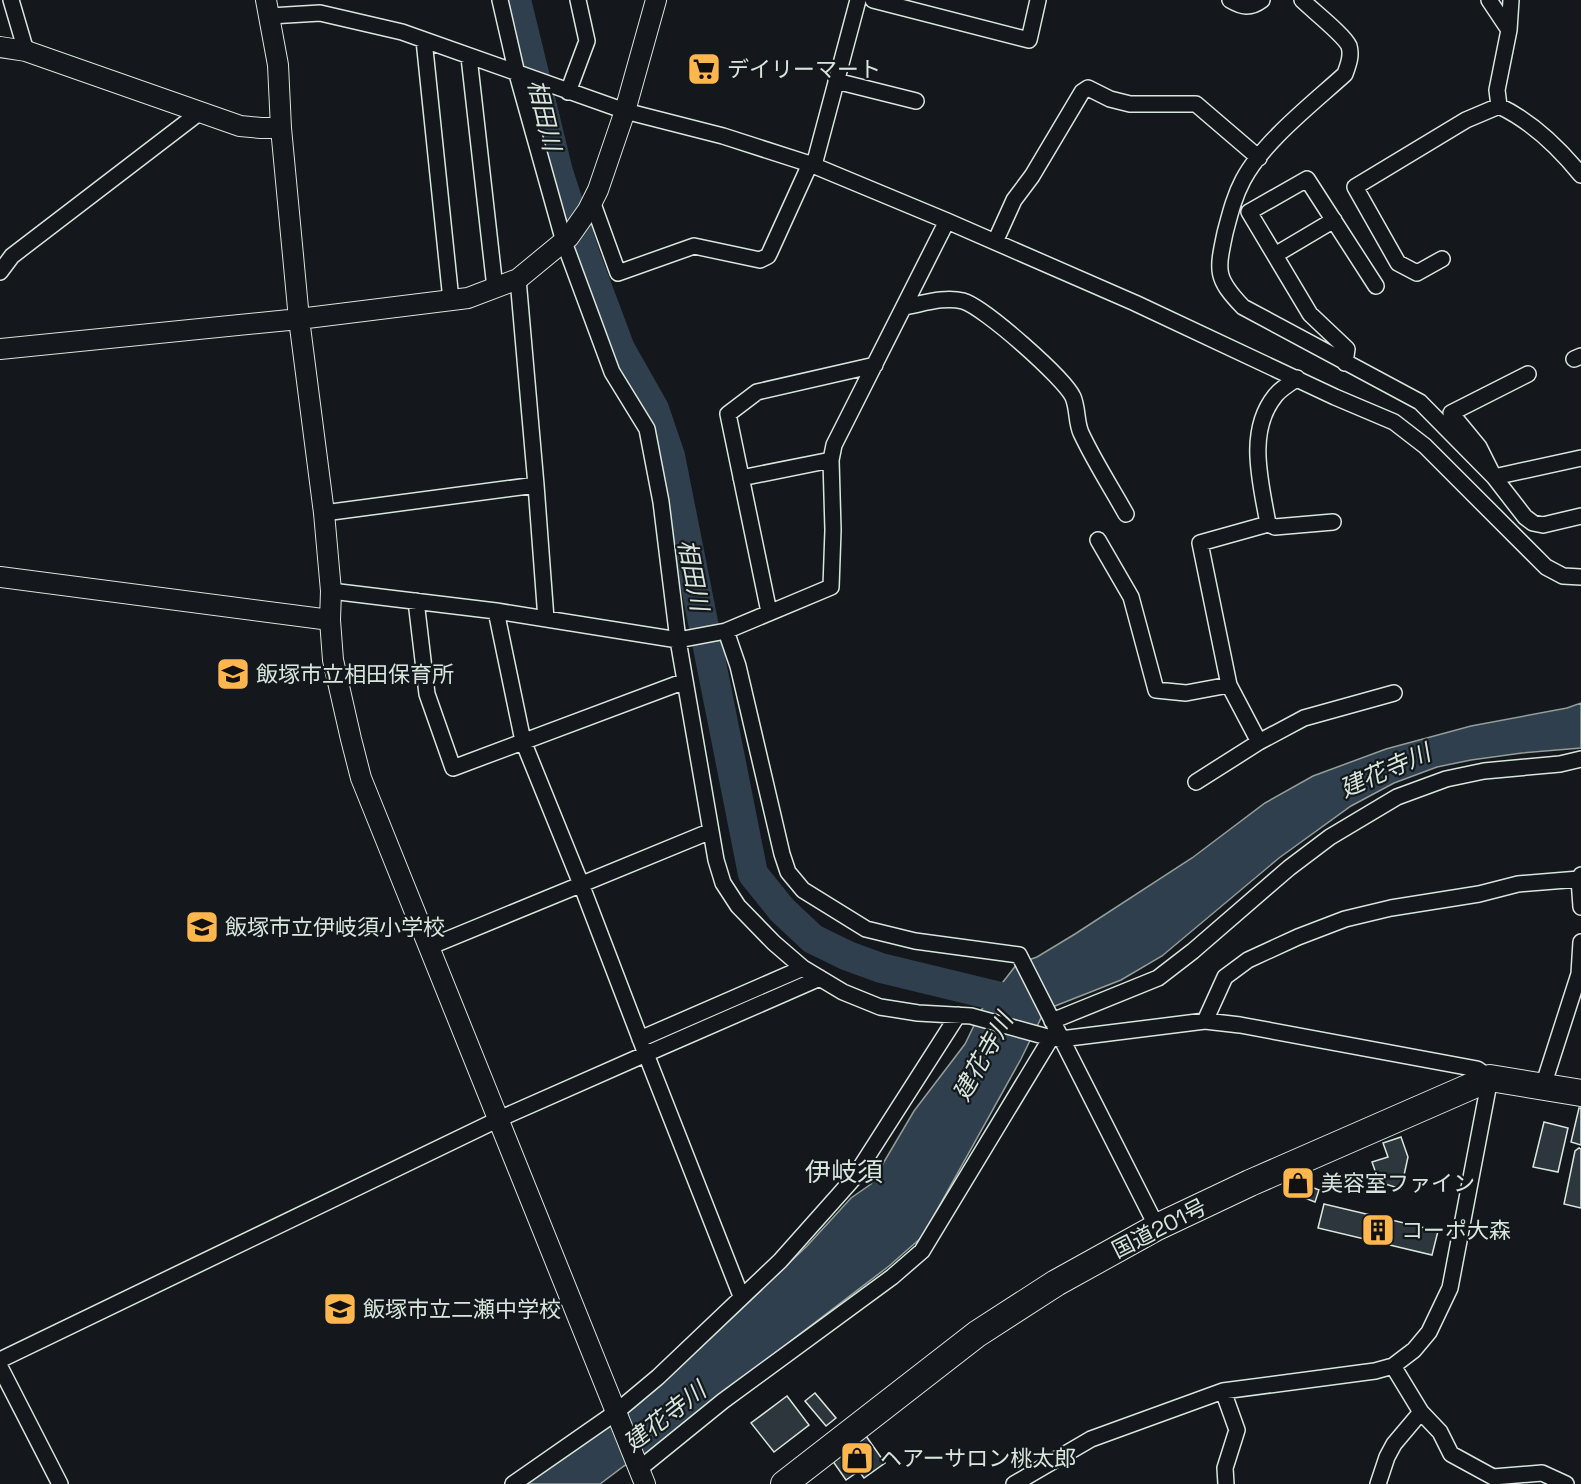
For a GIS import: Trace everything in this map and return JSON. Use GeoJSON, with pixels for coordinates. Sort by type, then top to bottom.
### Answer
{"type":"FeatureCollection","features":[{"type":"Feature","properties":{"kind":"highway"},"geometry":{"type":"LineString","coordinates":[[1490,1078],[1581,1093]]}},
{"type":"Feature","properties":{"kind":"highway","name":"国道201号"},"geometry":{"type":"LineString","coordinates":[[784,1484],[977,1334],[1056,1283],[1157,1227],[1250,1183],[1490,1078]]}},
{"type":"Feature","properties":{"kind":"street"},"geometry":{"type":"LineString","coordinates":[[10,0],[26,51]]}},
{"type":"Feature","properties":{"kind":"street"},"geometry":{"type":"LineString","coordinates":[[500,0],[566,239],[612,372],[647,429],[661,502],[678,639],[716,860],[723,884],[738,906],[774,943],[803,968],[843,992],[880,1007],[965,1016],[1052,1038],[1205,1022],[1240,1025],[1477,1069],[1490,1078],[1450,1288],[1429,1332],[1414,1350],[1394,1366],[1376,1371],[1223,1391],[1091,1439],[1014,1484]]}},
{"type":"Feature","properties":{"kind":"street"},"geometry":{"type":"LineString","coordinates":[[568,92],[587,40],[578,0]]}},
{"type":"Feature","properties":{"kind":"street"},"geometry":{"type":"LineString","coordinates":[[0,349],[299,319],[468,298],[518,279],[566,239],[590,205],[608,164],[656,0]]}},
{"type":"Feature","properties":{"kind":"street"},"geometry":{"type":"LineString","coordinates":[[590,205],[618,273],[694,246],[760,260],[768,256],[812,165],[858,0]]}},
{"type":"Feature","properties":{"kind":"street"},"geometry":{"type":"LineString","coordinates":[[873,0],[1029,40],[1038,0]]}},
{"type":"Feature","properties":{"kind":"street"},"geometry":{"type":"LineString","coordinates":[[1230,0],[1240,6],[1249,7],[1262,0]]}},
{"type":"Feature","properties":{"kind":"street"},"geometry":{"type":"LineString","coordinates":[[1302,0],[1341,35],[1348,45],[1350,59],[1344,74],[1266,148],[1243,179],[1231,206],[1220,257],[1219,275],[1230,293],[1243,307],[1420,402],[1494,477],[1525,517],[1543,525],[1581,516]]}},
{"type":"Feature","properties":{"kind":"street"},"geometry":{"type":"LineString","coordinates":[[1489,0],[1509,30]]}},
{"type":"Feature","properties":{"kind":"street"},"geometry":{"type":"LineString","coordinates":[[1499,106],[1497,90],[1509,30],[1511,0]]}},
{"type":"Feature","properties":{"kind":"street"},"geometry":{"type":"LineString","coordinates":[[1052,1038],[922,1251],[892,1276],[723,1401],[640,1473],[361,778],[344,712],[333,660],[324,513],[299,319],[281,128],[278,65],[268,8],[320,14],[402,32],[625,111],[723,136],[812,165],[947,221],[1135,303],[1394,422],[1425,446],[1546,567],[1563,576],[1581,577]]}},
{"type":"Feature","properties":{"kind":"street"},"geometry":{"type":"LineString","coordinates":[[424,40],[451,300]]}},
{"type":"Feature","properties":{"kind":"street"},"geometry":{"type":"LineString","coordinates":[[0,48],[26,51],[240,126],[281,128]]}},
{"type":"Feature","properties":{"kind":"street"},"geometry":{"type":"LineString","coordinates":[[470,57],[495,288]]}},
{"type":"Feature","properties":{"kind":"street"},"geometry":{"type":"LineString","coordinates":[[836,81],[916,101]]}},
{"type":"Feature","properties":{"kind":"street"},"geometry":{"type":"LineString","coordinates":[[995,242],[1014,200],[1032,176],[1082,92],[1088,88],[1110,99],[1130,104],[1196,104],[1259,158]]}},
{"type":"Feature","properties":{"kind":"street"},"geometry":{"type":"LineString","coordinates":[[1442,259],[1417,273],[1398,262],[1355,187],[1466,120],[1499,106],[1516,114],[1566,155],[1581,175]]}},
{"type":"Feature","properties":{"kind":"street"},"geometry":{"type":"LineString","coordinates":[[0,272],[12,256],[200,111]]}},
{"type":"Feature","properties":{"kind":"street"},"geometry":{"type":"LineString","coordinates":[[1345,363],[1347,350],[1310,314],[1249,213],[1308,179],[1376,286]]}},
{"type":"Feature","properties":{"kind":"street"},"geometry":{"type":"LineString","coordinates":[[1275,255],[1334,220]]}},
{"type":"Feature","properties":{"kind":"street"},"geometry":{"type":"LineString","coordinates":[[330,591],[496,612],[678,639],[726,631],[831,587],[833,530],[831,460],[834,445],[947,221]]}},
{"type":"Feature","properties":{"kind":"street"},"geometry":{"type":"LineString","coordinates":[[518,279],[546,619]]}},
{"type":"Feature","properties":{"kind":"street"},"geometry":{"type":"LineString","coordinates":[[904,307],[946,299],[964,301],[983,312],[1058,378],[1073,396],[1080,431],[1126,514]]}},
{"type":"Feature","properties":{"kind":"street"},"geometry":{"type":"LineString","coordinates":[[769,612],[728,414],[757,392],[874,365]]}},
{"type":"Feature","properties":{"kind":"street"},"geometry":{"type":"LineString","coordinates":[[1494,477],[1479,447],[1451,413],[1528,374]]}},
{"type":"Feature","properties":{"kind":"street"},"geometry":{"type":"LineString","coordinates":[[1268,524],[1258,458],[1260,425],[1264,411],[1276,394],[1297,378]]}},
{"type":"Feature","properties":{"kind":"street"},"geometry":{"type":"LineString","coordinates":[[1494,477],[1581,458]]}},
{"type":"Feature","properties":{"kind":"street"},"geometry":{"type":"LineString","coordinates":[[741,478],[831,460]]}},
{"type":"Feature","properties":{"kind":"street"},"geometry":{"type":"LineString","coordinates":[[324,513],[536,485]]}},
{"type":"Feature","properties":{"kind":"street"},"geometry":{"type":"LineString","coordinates":[[1259,742],[1229,685],[1200,543],[1268,524],[1275,527],[1333,522]]}},
{"type":"Feature","properties":{"kind":"street"},"geometry":{"type":"LineString","coordinates":[[1098,540],[1131,597],[1156,690],[1186,693],[1229,685]]}},
{"type":"Feature","properties":{"kind":"street"},"geometry":{"type":"LineString","coordinates":[[0,576],[330,620]]}},
{"type":"Feature","properties":{"kind":"street"},"geometry":{"type":"LineString","coordinates":[[416,602],[427,694],[453,768],[685,681]]}},
{"type":"Feature","properties":{"kind":"street"},"geometry":{"type":"LineString","coordinates":[[496,612],[523,741],[741,1296]]}},
{"type":"Feature","properties":{"kind":"street"},"geometry":{"type":"LineString","coordinates":[[726,631],[738,666],[788,872],[803,890],[866,929],[915,941],[1019,955],[1050,1018],[1052,1038],[1157,1227]]}},
{"type":"Feature","properties":{"kind":"street"},"geometry":{"type":"LineString","coordinates":[[1196,782],[1259,742],[1304,718],[1394,693]]}},
{"type":"Feature","properties":{"kind":"street"},"geometry":{"type":"LineString","coordinates":[[1050,1018],[1158,978],[1193,951],[1289,868],[1330,837],[1397,797],[1446,779],[1484,771],[1560,764],[1581,759]]}},
{"type":"Feature","properties":{"kind":"street"},"geometry":{"type":"LineString","coordinates":[[429,947],[711,831]]}},
{"type":"Feature","properties":{"kind":"street"},"geometry":{"type":"LineString","coordinates":[[1205,1022],[1225,977],[1248,960],[1298,937],[1346,919],[1391,908],[1479,894],[1518,884],[1580,877],[1581,907]]}},
{"type":"Feature","properties":{"kind":"street"},"geometry":{"type":"LineString","coordinates":[[1543,1086],[1579,974],[1581,942]]}},
{"type":"Feature","properties":{"kind":"street"},"geometry":{"type":"LineString","coordinates":[[640,1039],[803,968]]}},
{"type":"Feature","properties":{"kind":"street"},"geometry":{"type":"LineString","coordinates":[[0,1360],[499,1119],[820,978]]}},
{"type":"Feature","properties":{"kind":"street"},"geometry":{"type":"LineString","coordinates":[[513,1484],[616,1415],[780,1261],[853,1179],[965,1016]]}},
{"type":"Feature","properties":{"kind":"street"},"geometry":{"type":"LineString","coordinates":[[1394,1366],[1420,1412],[1440,1432],[1450,1454],[1493,1477],[1542,1473],[1543,1479],[1566,1484]]}},
{"type":"Feature","properties":{"kind":"street"},"geometry":{"type":"LineString","coordinates":[[0,1367],[60,1484]]}},
{"type":"Feature","properties":{"kind":"street"},"geometry":{"type":"LineString","coordinates":[[1223,1391],[1237,1430],[1225,1468],[1226,1484]]}},
{"type":"Feature","properties":{"kind":"street"},"geometry":{"type":"LineString","coordinates":[[1378,1484],[1394,1444],[1420,1412]]}},
{"type":"Feature","properties":{"kind":"water","name":"建花寺川"},"geometry":{"type":"Polygon","coordinates":[[[1581,703],[1581,748],[1471,760],[1437,767],[1394,783],[1351,806],[1279,858],[1162,956],[1121,980],[1055,1006],[1043,1014],[1021,1059],[922,1237],[889,1266],[720,1395],[647,1454],[624,1466],[600,1484],[527,1484],[602,1428],[634,1408],[807,1246],[851,1198],[871,1184],[914,1111],[965,1044],[982,1009],[1017,964],[1037,957],[1075,934],[1192,858],[1265,803],[1313,776],[1386,749],[1471,726],[1567,708],[1581,703]]]}},
{"type":"Feature","properties":{"kind":"building"},"geometry":{"type":"Polygon","coordinates":[[[1579,1108],[1581,1108],[1581,1145],[1571,1142],[1579,1108]]]}},
{"type":"Feature","properties":{"kind":"building"},"geometry":{"type":"Polygon","coordinates":[[[1544,1122],[1568,1128],[1558,1172],[1533,1167],[1544,1122]]]}},
{"type":"Feature","properties":{"kind":"building"},"geometry":{"type":"Polygon","coordinates":[[[1401,1137],[1408,1157],[1401,1189],[1379,1182],[1372,1162],[1388,1157],[1383,1143],[1401,1137]]]}},
{"type":"Feature","properties":{"kind":"building"},"geometry":{"type":"Polygon","coordinates":[[[1581,1149],[1581,1208],[1564,1204],[1575,1151],[1581,1149]]]}},
{"type":"Feature","properties":{"kind":"building"},"geometry":{"type":"Polygon","coordinates":[[[1303,1177],[1306,1185],[1319,1190],[1315,1202],[1297,1195],[1291,1181],[1303,1177]]]}},
{"type":"Feature","properties":{"kind":"building","name":"コーポ大森"},"geometry":{"type":"Polygon","coordinates":[[[1324,1204],[1438,1231],[1432,1255],[1318,1228],[1324,1204]]]}},
{"type":"Feature","properties":{"kind":"building"},"geometry":{"type":"Polygon","coordinates":[[[815,1393],[836,1418],[826,1426],[805,1401],[815,1393]]]}},
{"type":"Feature","properties":{"kind":"building"},"geometry":{"type":"Polygon","coordinates":[[[787,1396],[809,1425],[774,1452],[751,1423],[787,1396]]]}},
{"type":"Feature","properties":{"kind":"building"},"geometry":{"type":"Polygon","coordinates":[[[866,1436],[885,1463],[864,1478],[859,1471],[846,1480],[832,1460],[866,1436]]]}},
{"type":"Feature","properties":{"kind":"waterway","name":"相田川"},"geometry":{"type":"LineString","coordinates":[[516,0],[558,172],[586,258],[620,349],[654,409],[670,456],[753,874],[782,910],[813,939],[848,956],[881,968],[1013,1000]]}},
{"type":"Feature","properties":{"kind":"place","name":"デイリーマート"},"geometry":{"type":"Point","coordinates":[704,69]}},
{"type":"Feature","properties":{"kind":"place","name":"飯塚市立相田保育所"},"geometry":{"type":"Point","coordinates":[233,674]}},
{"type":"Feature","properties":{"kind":"place","name":"飯塚市立伊岐須小学校"},"geometry":{"type":"Point","coordinates":[202,927]}},
{"type":"Feature","properties":{"kind":"place","name":"美容室ファイン"},"geometry":{"type":"Point","coordinates":[1298,1183]}},
{"type":"Feature","properties":{"kind":"place","name":"コーポ大森"},"geometry":{"type":"Point","coordinates":[1378,1230]}},
{"type":"Feature","properties":{"kind":"place","name":"飯塚市立二瀬中学校"},"geometry":{"type":"Point","coordinates":[340,1309]}},
{"type":"Feature","properties":{"kind":"place","name":"ヘアーサロン桃太郎"},"geometry":{"type":"Point","coordinates":[857,1458]}},
{"type":"Feature","properties":{"kind":"district","name":"伊岐須"},"geometry":{"type":"Point","coordinates":[844,1172]}}]}
